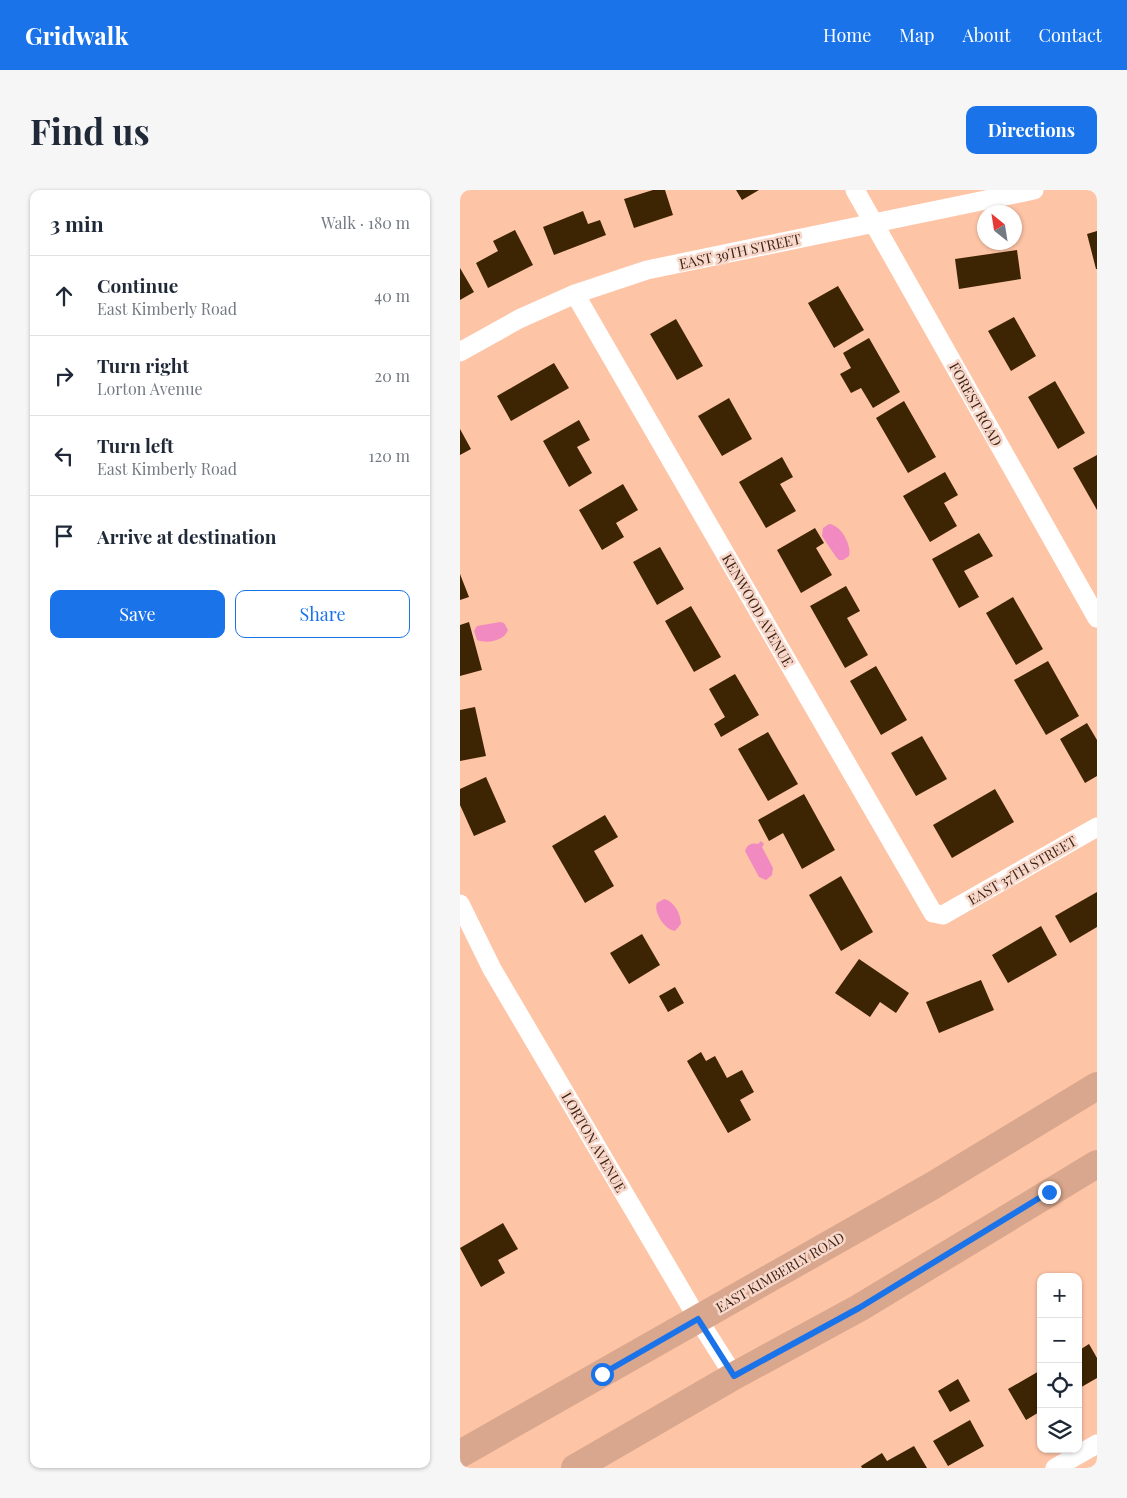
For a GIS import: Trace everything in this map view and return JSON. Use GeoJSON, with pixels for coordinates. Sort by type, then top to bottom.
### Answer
{"type":"FeatureCollection","features":[{"type":"Feature","properties":{"kind":"main road","name":"EAST KIMBERLY ROAD"},"geometry":{"type":"LineString","coordinates":[[460,1454],[932,1186],[1097,1086]]}},
{"type":"Feature","properties":{"kind":"main road"},"geometry":{"type":"LineString","coordinates":[[575,1468],[734,1376],[859,1308],[1097,1164]]}},
{"type":"Feature","properties":{"kind":"street","name":"FOREST ROAD"},"geometry":{"type":"LineString","coordinates":[[855,190],[1097,618]]}},
{"type":"Feature","properties":{"kind":"street","name":"EAST 39TH STREET"},"geometry":{"type":"LineString","coordinates":[[460,352],[519,319],[576,294],[647,270],[1034,190]]}},
{"type":"Feature","properties":{"kind":"street","name":"KENWOOD AVENUE"},"geometry":{"type":"LineString","coordinates":[[576,294],[933,913],[943,915],[947,912]]}},
{"type":"Feature","properties":{"kind":"street","name":"EAST 37TH STREET"},"geometry":{"type":"LineString","coordinates":[[947,912],[1097,827]]}},
{"type":"Feature","properties":{"kind":"street","name":"LORTON AVENUE"},"geometry":{"type":"LineString","coordinates":[[460,904],[492,969],[698,1319],[734,1376]]}},
{"type":"Feature","properties":{"kind":"street"},"geometry":{"type":"LineString","coordinates":[[1055,1468],[1097,1444]]}},
{"type":"Feature","properties":{"kind":"shaded area"},"geometry":{"type":"Polygon","coordinates":[[[829,524],[838,528],[847,541],[849,556],[843,560],[839,560],[836,557],[822,536],[823,528],[829,524]]]}},
{"type":"Feature","properties":{"kind":"shaded area"},"geometry":{"type":"Polygon","coordinates":[[[504,623],[508,630],[503,637],[495,641],[477,640],[474,631],[477,626],[504,623]]]}},
{"type":"Feature","properties":{"kind":"shaded area"},"geometry":{"type":"Polygon","coordinates":[[[761,841],[764,844],[762,847],[773,868],[772,875],[766,880],[759,877],[745,851],[750,844],[758,844],[761,841]]]}},
{"type":"Feature","properties":{"kind":"shaded area"},"geometry":{"type":"Polygon","coordinates":[[[664,899],[674,905],[680,916],[681,924],[675,931],[667,927],[658,916],[657,903],[664,899]]]}},
{"type":"Feature","properties":{"kind":"building"},"geometry":{"type":"Polygon","coordinates":[[[653,190],[665,190],[673,215],[634,228],[624,199],[653,190]]]}},
{"type":"Feature","properties":{"kind":"building"},"geometry":{"type":"Polygon","coordinates":[[[736,190],[759,190],[742,200],[736,190]]]}},
{"type":"Feature","properties":{"kind":"building"},"geometry":{"type":"Polygon","coordinates":[[[583,211],[588,224],[600,220],[606,235],[554,255],[543,227],[583,211]]]}},
{"type":"Feature","properties":{"kind":"building"},"geometry":{"type":"Polygon","coordinates":[[[515,230],[533,265],[488,288],[476,263],[498,251],[493,241],[515,230]]]}},
{"type":"Feature","properties":{"kind":"building"},"geometry":{"type":"Polygon","coordinates":[[[1097,231],[1097,269],[1096,269],[1087,234],[1097,231]]]}},
{"type":"Feature","properties":{"kind":"building"},"geometry":{"type":"Polygon","coordinates":[[[1017,250],[1021,279],[959,289],[955,259],[1017,250]]]}},
{"type":"Feature","properties":{"kind":"building"},"geometry":{"type":"Polygon","coordinates":[[[460,268],[474,292],[460,300],[460,268]]]}},
{"type":"Feature","properties":{"kind":"building"},"geometry":{"type":"Polygon","coordinates":[[[838,286],[864,330],[834,348],[808,303],[838,286]]]}},
{"type":"Feature","properties":{"kind":"building"},"geometry":{"type":"Polygon","coordinates":[[[1014,317],[1036,356],[1011,371],[988,331],[1014,317]]]}},
{"type":"Feature","properties":{"kind":"building"},"geometry":{"type":"Polygon","coordinates":[[[676,319],[703,366],[677,380],[650,334],[676,319]]]}},
{"type":"Feature","properties":{"kind":"building"},"geometry":{"type":"Polygon","coordinates":[[[869,338],[900,392],[873,408],[861,388],[851,393],[840,374],[851,368],[843,353],[869,338]]]}},
{"type":"Feature","properties":{"kind":"building"},"geometry":{"type":"Polygon","coordinates":[[[554,363],[569,388],[511,421],[497,396],[554,363]]]}},
{"type":"Feature","properties":{"kind":"building"},"geometry":{"type":"Polygon","coordinates":[[[1055,381],[1085,433],[1058,449],[1028,397],[1055,381]]]}},
{"type":"Feature","properties":{"kind":"building"},"geometry":{"type":"Polygon","coordinates":[[[729,398],[752,439],[722,456],[698,416],[729,398]]]}},
{"type":"Feature","properties":{"kind":"building"},"geometry":{"type":"Polygon","coordinates":[[[904,401],[936,457],[908,473],[876,418],[904,401]]]}},
{"type":"Feature","properties":{"kind":"building"},"geometry":{"type":"Polygon","coordinates":[[[579,420],[590,440],[577,447],[592,473],[569,487],[543,441],[579,420]]]}},
{"type":"Feature","properties":{"kind":"building"},"geometry":{"type":"Polygon","coordinates":[[[460,429],[471,449],[460,455],[460,429]]]}},
{"type":"Feature","properties":{"kind":"building"},"geometry":{"type":"Polygon","coordinates":[[[1097,455],[1097,510],[1073,468],[1097,455]]]}},
{"type":"Feature","properties":{"kind":"building"},"geometry":{"type":"Polygon","coordinates":[[[782,457],[793,477],[780,484],[796,511],[766,528],[739,482],[782,457]]]}},
{"type":"Feature","properties":{"kind":"building"},"geometry":{"type":"Polygon","coordinates":[[[945,472],[958,495],[944,503],[957,526],[930,542],[903,496],[945,472]]]}},
{"type":"Feature","properties":{"kind":"building"},"geometry":{"type":"Polygon","coordinates":[[[623,484],[638,510],[616,523],[624,537],[602,550],[579,510],[623,484]]]}},
{"type":"Feature","properties":{"kind":"building"},"geometry":{"type":"Polygon","coordinates":[[[815,528],[824,543],[816,548],[832,575],[801,593],[777,550],[815,528]]]}},
{"type":"Feature","properties":{"kind":"building"},"geometry":{"type":"Polygon","coordinates":[[[979,533],[993,556],[964,571],[979,597],[959,608],[932,559],[979,533]]]}},
{"type":"Feature","properties":{"kind":"building"},"geometry":{"type":"Polygon","coordinates":[[[660,547],[684,589],[657,605],[633,562],[660,547]]]}},
{"type":"Feature","properties":{"kind":"building"},"geometry":{"type":"Polygon","coordinates":[[[460,574],[469,597],[460,600],[460,574]]]}},
{"type":"Feature","properties":{"kind":"building"},"geometry":{"type":"Polygon","coordinates":[[[846,586],[860,611],[847,618],[868,655],[845,668],[810,606],[846,586]]]}},
{"type":"Feature","properties":{"kind":"building"},"geometry":{"type":"Polygon","coordinates":[[[1013,597],[1043,649],[1016,665],[986,613],[1013,597]]]}},
{"type":"Feature","properties":{"kind":"building"},"geometry":{"type":"Polygon","coordinates":[[[691,606],[721,657],[694,672],[665,621],[691,606]]]}},
{"type":"Feature","properties":{"kind":"building"},"geometry":{"type":"Polygon","coordinates":[[[469,622],[482,670],[460,676],[460,625],[469,622]]]}},
{"type":"Feature","properties":{"kind":"building"},"geometry":{"type":"Polygon","coordinates":[[[1048,661],[1079,716],[1046,735],[1014,680],[1048,661]]]}},
{"type":"Feature","properties":{"kind":"building"},"geometry":{"type":"Polygon","coordinates":[[[876,666],[907,720],[881,735],[850,681],[876,666]]]}},
{"type":"Feature","properties":{"kind":"building"},"geometry":{"type":"Polygon","coordinates":[[[735,674],[759,715],[721,737],[714,724],[725,717],[709,689],[735,674]]]}},
{"type":"Feature","properties":{"kind":"building"},"geometry":{"type":"Polygon","coordinates":[[[475,707],[486,756],[460,761],[460,710],[475,707]]]}},
{"type":"Feature","properties":{"kind":"building"},"geometry":{"type":"Polygon","coordinates":[[[1087,723],[1097,740],[1097,776],[1085,783],[1060,739],[1087,723]]]}},
{"type":"Feature","properties":{"kind":"building"},"geometry":{"type":"Polygon","coordinates":[[[768,732],[798,784],[768,801],[738,749],[768,732]]]}},
{"type":"Feature","properties":{"kind":"building"},"geometry":{"type":"Polygon","coordinates":[[[922,736],[947,779],[916,796],[891,753],[922,736]]]}},
{"type":"Feature","properties":{"kind":"building"},"geometry":{"type":"Polygon","coordinates":[[[486,777],[506,822],[474,836],[460,805],[460,789],[486,777]]]}},
{"type":"Feature","properties":{"kind":"building"},"geometry":{"type":"Polygon","coordinates":[[[995,789],[1014,822],[952,858],[933,825],[995,789]]]}},
{"type":"Feature","properties":{"kind":"building"},"geometry":{"type":"Polygon","coordinates":[[[804,794],[835,850],[802,869],[783,833],[769,841],[758,820],[804,794]]]}},
{"type":"Feature","properties":{"kind":"building"},"geometry":{"type":"Polygon","coordinates":[[[605,815],[618,837],[594,851],[614,886],[585,903],[552,846],[605,815]]]}},
{"type":"Feature","properties":{"kind":"building"},"geometry":{"type":"Polygon","coordinates":[[[841,876],[873,932],[841,951],[809,895],[841,876]]]}},
{"type":"Feature","properties":{"kind":"building"},"geometry":{"type":"Polygon","coordinates":[[[1097,892],[1097,927],[1070,943],[1055,916],[1097,892]]]}},
{"type":"Feature","properties":{"kind":"building"},"geometry":{"type":"Polygon","coordinates":[[[1041,926],[1057,955],[1008,983],[992,955],[1041,926]]]}},
{"type":"Feature","properties":{"kind":"building"},"geometry":{"type":"Polygon","coordinates":[[[642,934],[660,965],[629,984],[610,953],[642,934]]]}},
{"type":"Feature","properties":{"kind":"building"},"geometry":{"type":"Polygon","coordinates":[[[859,959],[909,993],[896,1013],[880,1002],[870,1017],[835,993],[859,959]]]}},
{"type":"Feature","properties":{"kind":"building"},"geometry":{"type":"Polygon","coordinates":[[[981,980],[994,1010],[939,1033],[926,1002],[981,980]]]}},
{"type":"Feature","properties":{"kind":"building"},"geometry":{"type":"Polygon","coordinates":[[[675,987],[684,1003],[668,1012],[659,996],[675,987]]]}},
{"type":"Feature","properties":{"kind":"building"},"geometry":{"type":"Polygon","coordinates":[[[701,1052],[706,1061],[715,1056],[727,1078],[742,1070],[754,1092],[740,1100],[751,1120],[728,1133],[687,1061],[701,1052]]]}},
{"type":"Feature","properties":{"kind":"building"},"geometry":{"type":"Polygon","coordinates":[[[503,1223],[518,1249],[498,1260],[505,1273],[481,1287],[460,1248],[503,1223]]]}},
{"type":"Feature","properties":{"kind":"building"},"geometry":{"type":"Polygon","coordinates":[[[1089,1344],[1097,1358],[1097,1378],[1082,1387],[1082,1363],[1082,1348],[1089,1344]]]}},
{"type":"Feature","properties":{"kind":"building"},"geometry":{"type":"Polygon","coordinates":[[[1037,1372],[1037,1413],[1026,1420],[1008,1389],[1037,1372]]]}},
{"type":"Feature","properties":{"kind":"building"},"geometry":{"type":"Polygon","coordinates":[[[958,1379],[970,1401],[950,1412],[938,1391],[958,1379]]]}},
{"type":"Feature","properties":{"kind":"building"},"geometry":{"type":"Polygon","coordinates":[[[970,1420],[984,1446],[948,1466],[933,1441],[970,1420]]]}},
{"type":"Feature","properties":{"kind":"building"},"geometry":{"type":"Polygon","coordinates":[[[914,1446],[927,1468],[862,1468],[861,1466],[882,1453],[887,1461],[914,1446]]]}},
{"type":"Feature","properties":{"kind":"route"},"geometry":{"type":"LineString","coordinates":[[602,1374],[698,1319],[734,1376],[859,1308],[1049,1192]]}}]}
